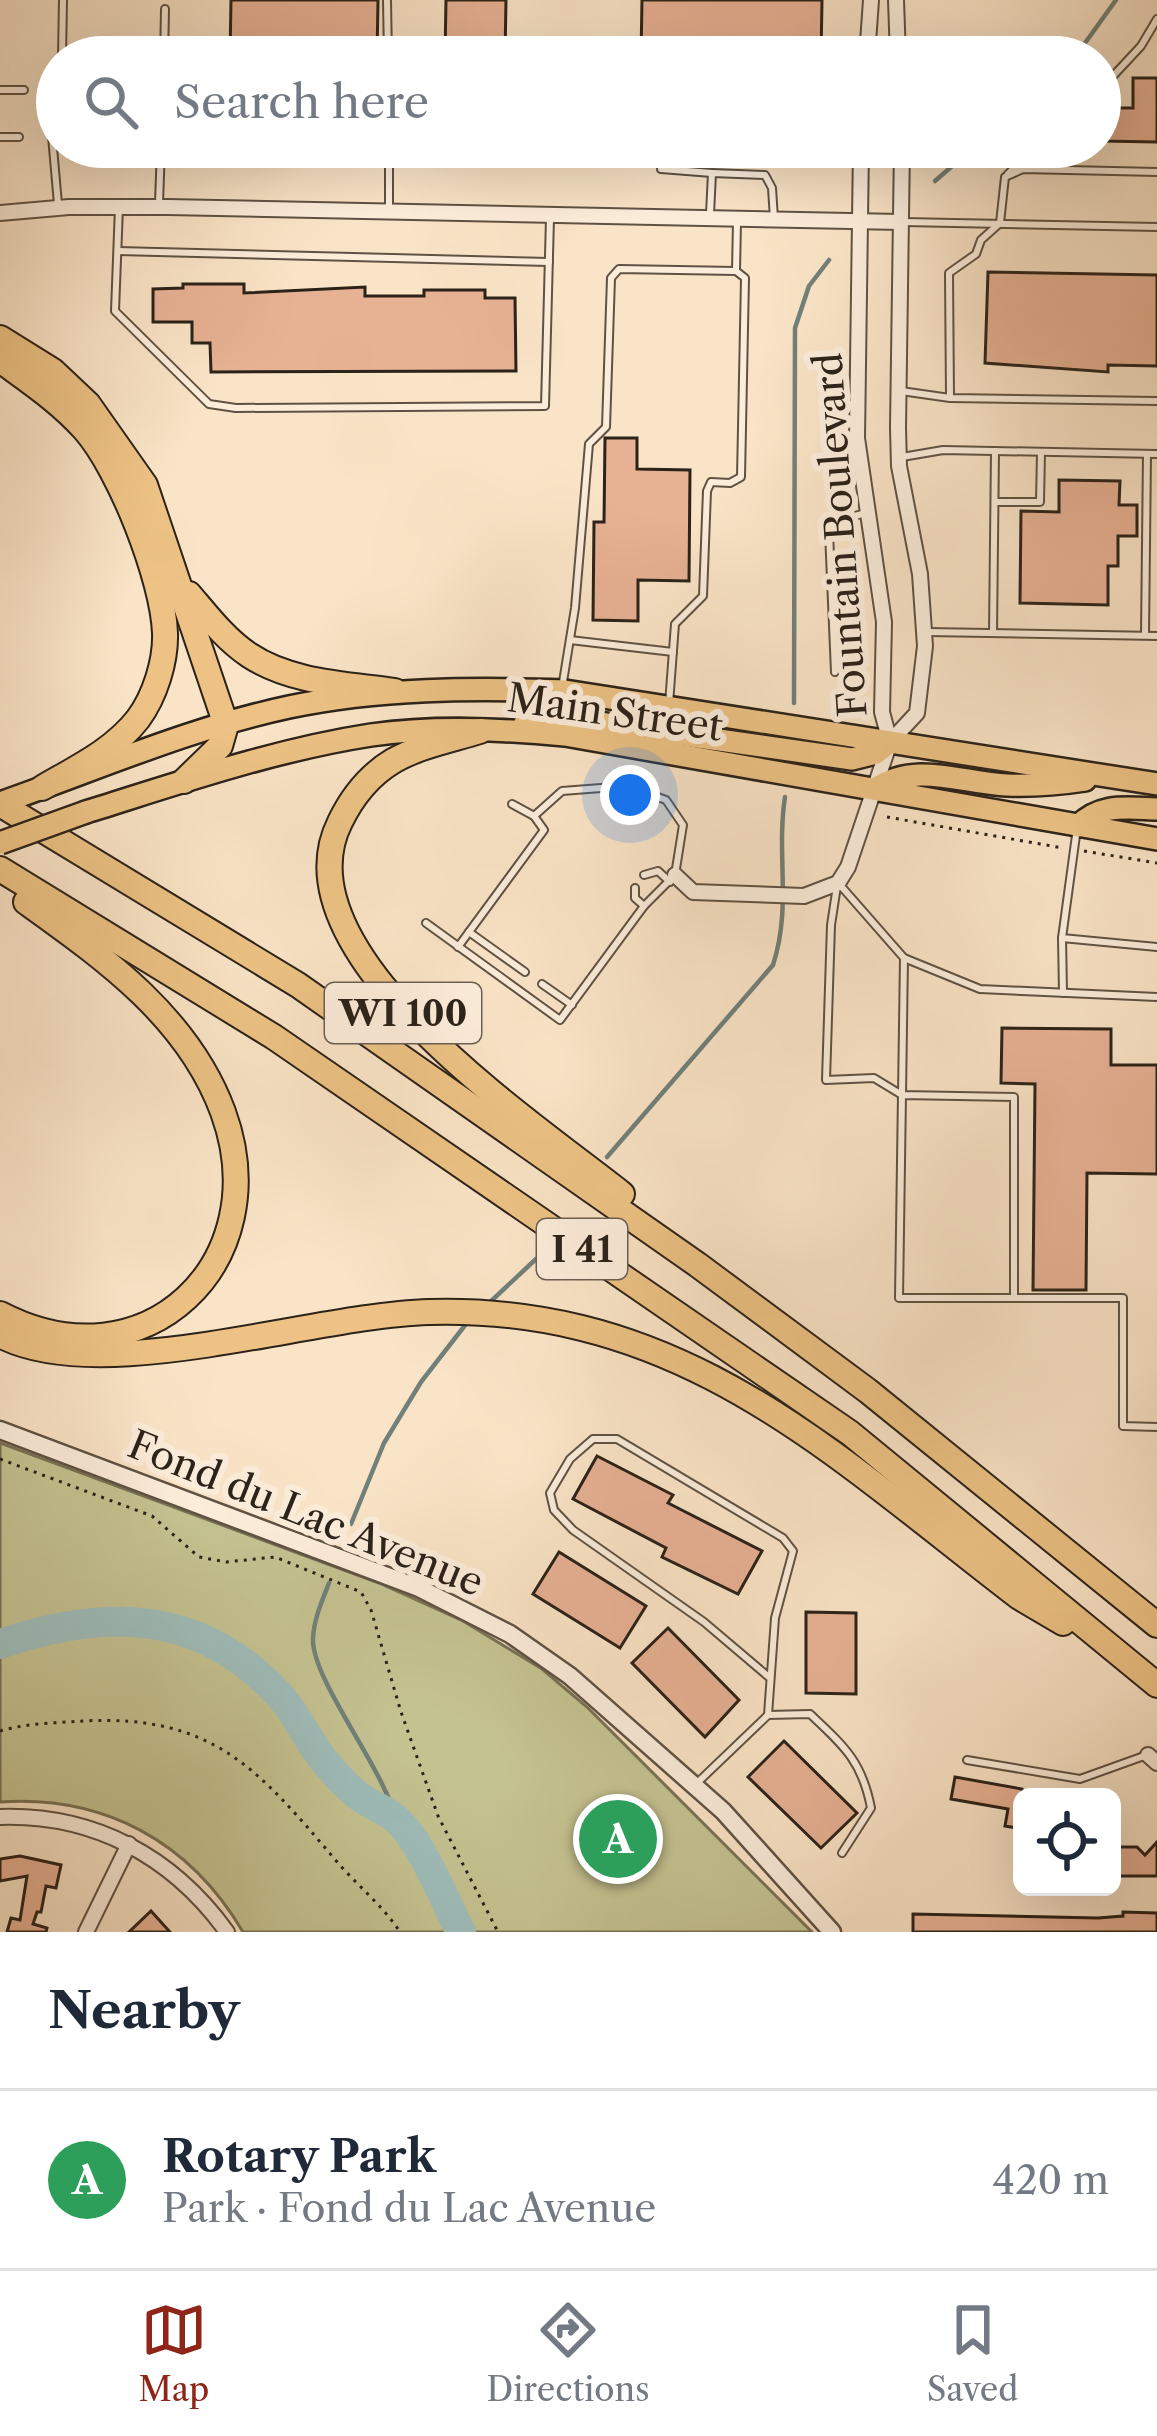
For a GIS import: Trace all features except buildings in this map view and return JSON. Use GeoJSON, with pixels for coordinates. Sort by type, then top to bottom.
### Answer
{"type":"FeatureCollection","features":[{"type":"Feature","properties":{"kind":"highway"},"geometry":{"type":"LineString","coordinates":[[0,338],[53,371],[110,430],[145,485],[226,725],[220,746],[184,781]]}},
{"type":"Feature","properties":{"kind":"highway"},"geometry":{"type":"LineString","coordinates":[[0,360],[52,397],[88,433],[109,465],[148,560],[165,632],[162,664],[139,718],[100,754],[42,788]]}},
{"type":"Feature","properties":{"kind":"highway"},"geometry":{"type":"LineString","coordinates":[[179,583],[226,636],[260,661],[294,676],[395,691]]}},
{"type":"Feature","properties":{"kind":"highway","name":"WI 100"},"geometry":{"type":"LineString","coordinates":[[480,731],[409,753],[353,796],[331,844],[336,906],[374,980],[414,1024],[626,1197],[698,1265]]}},
{"type":"Feature","properties":{"kind":"highway","name":"I 41"},"geometry":{"type":"LineString","coordinates":[[0,804],[298,985],[698,1265],[868,1391],[1157,1625]]}},
{"type":"Feature","properties":{"kind":"highway","name":"I 41"},"geometry":{"type":"LineString","coordinates":[[0,869],[274,1036],[850,1433],[1157,1684]]}},
{"type":"Feature","properties":{"kind":"highway"},"geometry":{"type":"LineString","coordinates":[[0,882],[112,964],[166,1018],[210,1082],[223,1111],[238,1186],[224,1249],[196,1286],[165,1315],[123,1333],[72,1336],[46,1332],[0,1314]]}},
{"type":"Feature","properties":{"kind":"highway"},"geometry":{"type":"LineString","coordinates":[[0,1336],[45,1352],[102,1355],[371,1317],[481,1313],[596,1330],[700,1369],[757,1400],[1019,1597],[1137,1667]]}},
{"type":"Feature","properties":{"kind":"main road","name":"Main Street"},"geometry":{"type":"LineString","coordinates":[[0,804],[289,707],[395,691],[481,688],[562,691],[1157,784]]}},
{"type":"Feature","properties":{"kind":"main road"},"geometry":{"type":"LineString","coordinates":[[506,730],[564,718],[852,759],[876,754],[890,742]]}},
{"type":"Feature","properties":{"kind":"main road","name":"Main Street"},"geometry":{"type":"LineString","coordinates":[[0,843],[184,781],[310,746],[373,735],[506,730],[565,735],[1157,839]]}},
{"type":"Feature","properties":{"kind":"main road"},"geometry":{"type":"LineString","coordinates":[[875,789],[911,773],[1003,785],[1052,785],[1109,776]]}},
{"type":"Feature","properties":{"kind":"main road"},"geometry":{"type":"LineString","coordinates":[[1078,826],[1092,812],[1109,808],[1157,809]]}},
{"type":"Feature","properties":{"kind":"street"},"geometry":{"type":"LineString","coordinates":[[868,36],[871,0]]}},
{"type":"Feature","properties":{"kind":"street"},"geometry":{"type":"LineString","coordinates":[[896,0],[897,36]]}},
{"type":"Feature","properties":{"kind":"street","name":"Fountain Boulevard"},"geometry":{"type":"LineString","coordinates":[[860,168],[856,402],[884,622],[882,712],[890,742]]}},
{"type":"Feature","properties":{"kind":"street","name":"Fountain Boulevard"},"geometry":{"type":"LineString","coordinates":[[890,742],[917,713],[924,632],[920,574],[899,458],[902,168]]}},
{"type":"Feature","properties":{"kind":"street"},"geometry":{"type":"LineString","coordinates":[[0,213],[159,207],[901,222]]}},
{"type":"Feature","properties":{"kind":"street"},"geometry":{"type":"LineString","coordinates":[[672,879],[693,892],[766,897],[805,896],[838,883],[848,867],[890,742]]}},
{"type":"Feature","properties":{"kind":"street","name":"Fond du Lac Avenue"},"geometry":{"type":"LineString","coordinates":[[0,1430],[349,1560],[480,1618],[570,1676],[694,1785],[832,1932]]}},
{"type":"Feature","properties":{"kind":"street"},"geometry":{"type":"LineString","coordinates":[[0,1817],[69,1822],[129,1844],[169,1868],[199,1895],[227,1932]]}},
{"type":"Feature","properties":{"kind":"street"},"geometry":{"type":"LineString","coordinates":[[86,1932],[129,1844]]}},
{"type":"Feature","properties":{"kind":"lane"},"geometry":{"type":"LineString","coordinates":[[62,36],[63,0]]}},
{"type":"Feature","properties":{"kind":"lane"},"geometry":{"type":"LineString","coordinates":[[387,0],[388,36]]}},
{"type":"Feature","properties":{"kind":"lane"},"geometry":{"type":"LineString","coordinates":[[164,36],[165,9]]}},
{"type":"Feature","properties":{"kind":"lane"},"geometry":{"type":"LineString","coordinates":[[1121,67],[1157,20]]}},
{"type":"Feature","properties":{"kind":"lane"},"geometry":{"type":"LineString","coordinates":[[0,90],[24,90]]}},
{"type":"Feature","properties":{"kind":"lane"},"geometry":{"type":"LineString","coordinates":[[0,137],[19,137]]}},
{"type":"Feature","properties":{"kind":"lane"},"geometry":{"type":"LineString","coordinates":[[55,168],[59,208]]}},
{"type":"Feature","properties":{"kind":"lane"},"geometry":{"type":"LineString","coordinates":[[159,207],[160,168]]}},
{"type":"Feature","properties":{"kind":"lane"},"geometry":{"type":"LineString","coordinates":[[388,168],[389,211]]}},
{"type":"Feature","properties":{"kind":"lane"},"geometry":{"type":"LineString","coordinates":[[661,168],[765,175],[772,188],[774,219]]}},
{"type":"Feature","properties":{"kind":"lane"},"geometry":{"type":"LineString","coordinates":[[950,398],[949,273],[976,254],[981,240],[1000,223],[1005,177],[1014,168]]}},
{"type":"Feature","properties":{"kind":"lane"},"geometry":{"type":"LineString","coordinates":[[1005,177],[1023,169],[1157,172]]}},
{"type":"Feature","properties":{"kind":"lane"},"geometry":{"type":"LineString","coordinates":[[710,218],[712,173]]}},
{"type":"Feature","properties":{"kind":"lane"},"geometry":{"type":"LineString","coordinates":[[119,207],[115,310],[209,404],[236,408],[545,406],[550,214]]}},
{"type":"Feature","properties":{"kind":"lane"},"geometry":{"type":"LineString","coordinates":[[736,271],[737,218]]}},
{"type":"Feature","properties":{"kind":"lane"},"geometry":{"type":"LineString","coordinates":[[901,222],[1157,227]]}},
{"type":"Feature","properties":{"kind":"lane"},"geometry":{"type":"LineString","coordinates":[[118,251],[549,262]]}},
{"type":"Feature","properties":{"kind":"lane"},"geometry":{"type":"LineString","coordinates":[[562,691],[589,444],[606,427],[611,278],[619,269],[736,271],[745,278],[741,477],[730,483],[711,482],[707,490],[703,596],[675,624],[669,707]]}},
{"type":"Feature","properties":{"kind":"lane"},"geometry":{"type":"LineString","coordinates":[[898,391],[950,398],[1157,401]]}},
{"type":"Feature","properties":{"kind":"lane"},"geometry":{"type":"LineString","coordinates":[[899,458],[943,450],[1152,454],[1145,635]]}},
{"type":"Feature","properties":{"kind":"lane"},"geometry":{"type":"LineString","coordinates":[[993,633],[995,451]]}},
{"type":"Feature","properties":{"kind":"lane"},"geometry":{"type":"LineString","coordinates":[[994,502],[1040,502],[1041,452]]}},
{"type":"Feature","properties":{"kind":"lane"},"geometry":{"type":"LineString","coordinates":[[835,672],[830,532],[841,519],[867,513]]}},
{"type":"Feature","properties":{"kind":"lane"},"geometry":{"type":"LineString","coordinates":[[1146,568],[1157,568]]}},
{"type":"Feature","properties":{"kind":"lane"},"geometry":{"type":"LineString","coordinates":[[924,632],[1157,636]]}},
{"type":"Feature","properties":{"kind":"lane"},"geometry":{"type":"LineString","coordinates":[[570,640],[673,652]]}},
{"type":"Feature","properties":{"kind":"lane"},"geometry":{"type":"LineString","coordinates":[[426,923],[560,1020],[644,906],[672,879],[683,825],[666,800],[627,786],[562,791],[534,816]]}},
{"type":"Feature","properties":{"kind":"lane"},"geometry":{"type":"LineString","coordinates":[[458,947],[544,830],[534,816],[512,804]]}},
{"type":"Feature","properties":{"kind":"lane"},"geometry":{"type":"LineString","coordinates":[[1063,993],[1062,938],[1078,826]]}},
{"type":"Feature","properties":{"kind":"lane"},"geometry":{"type":"LineString","coordinates":[[644,875],[658,871],[672,879]]}},
{"type":"Feature","properties":{"kind":"lane"},"geometry":{"type":"LineString","coordinates":[[838,883],[904,958],[980,989],[1157,997]]}},
{"type":"Feature","properties":{"kind":"lane"},"geometry":{"type":"LineString","coordinates":[[838,883],[831,925],[826,1080],[874,1078],[902,1094],[1014,1097],[1013,1298]]}},
{"type":"Feature","properties":{"kind":"lane"},"geometry":{"type":"LineString","coordinates":[[635,888],[635,898],[644,906]]}},
{"type":"Feature","properties":{"kind":"lane"},"geometry":{"type":"LineString","coordinates":[[469,932],[525,972]]}},
{"type":"Feature","properties":{"kind":"lane"},"geometry":{"type":"LineString","coordinates":[[1062,938],[1157,947]]}},
{"type":"Feature","properties":{"kind":"lane"},"geometry":{"type":"LineString","coordinates":[[904,958],[899,1298],[1123,1298],[1123,1426],[1157,1427]]}},
{"type":"Feature","properties":{"kind":"lane"},"geometry":{"type":"LineString","coordinates":[[542,984],[572,1004]]}},
{"type":"Feature","properties":{"kind":"lane"},"geometry":{"type":"LineString","coordinates":[[694,1785],[767,1714],[779,1593],[793,1551],[783,1538],[617,1439],[593,1439],[570,1459],[550,1493],[554,1510],[573,1530],[704,1622],[770,1678]]}},
{"type":"Feature","properties":{"kind":"lane"},"geometry":{"type":"LineString","coordinates":[[767,1714],[810,1714],[846,1747],[864,1774],[871,1808],[842,1852]]}},
{"type":"Feature","properties":{"kind":"lane"},"geometry":{"type":"LineString","coordinates":[[967,1760],[1080,1779],[1152,1759]]}},
{"type":"Feature","properties":{"kind":"path"},"geometry":{"type":"LineString","coordinates":[[887,818],[1157,863]]}},
{"type":"Feature","properties":{"kind":"path"},"geometry":{"type":"LineString","coordinates":[[0,1459],[152,1516],[199,1557],[226,1562],[275,1557],[361,1592],[371,1610],[438,1816],[498,1932]]}},
{"type":"Feature","properties":{"kind":"path"},"geometry":{"type":"LineString","coordinates":[[0,1731],[135,1720],[191,1734],[223,1748],[276,1792],[400,1932]]}},
{"type":"Feature","properties":{"kind":"shaded area"},"geometry":{"type":"Polygon","coordinates":[[[0,1443],[379,1583],[463,1621],[542,1669],[587,1707],[812,1932],[243,1932],[197,1873],[171,1849],[141,1831],[75,1807],[0,1802],[0,1443]]]}},
{"type":"Feature","properties":{"kind":"waterway"},"geometry":{"type":"LineString","coordinates":[[1090,36],[1116,0]]}},
{"type":"Feature","properties":{"kind":"waterway"},"geometry":{"type":"LineString","coordinates":[[935,181],[950,168]]}},
{"type":"Feature","properties":{"kind":"waterway"},"geometry":{"type":"LineString","coordinates":[[794,703],[795,328],[809,286],[829,260]]}},
{"type":"Feature","properties":{"kind":"waterway"},"geometry":{"type":"LineString","coordinates":[[607,1157],[773,965],[782,922],[785,797]]}},
{"type":"Feature","properties":{"kind":"waterway"},"geometry":{"type":"LineString","coordinates":[[488,1304],[536,1259]]}},
{"type":"Feature","properties":{"kind":"waterway"},"geometry":{"type":"LineString","coordinates":[[351,1524],[384,1443],[421,1382],[466,1324]]}},
{"type":"Feature","properties":{"kind":"waterway"},"geometry":{"type":"LineString","coordinates":[[329,1583],[315,1624],[315,1655],[396,1819]]}},
{"type":"Feature","properties":{"kind":"waterway"},"geometry":{"type":"LineString","coordinates":[[0,1644],[76,1625],[113,1622],[183,1631],[217,1645],[249,1666],[279,1695],[344,1783],[407,1830],[461,1932]]}},
{"type":"Feature","properties":{"kind":"place","name":"Rotary Park"},"geometry":{"type":"Point","coordinates":[618,1839]}}]}
